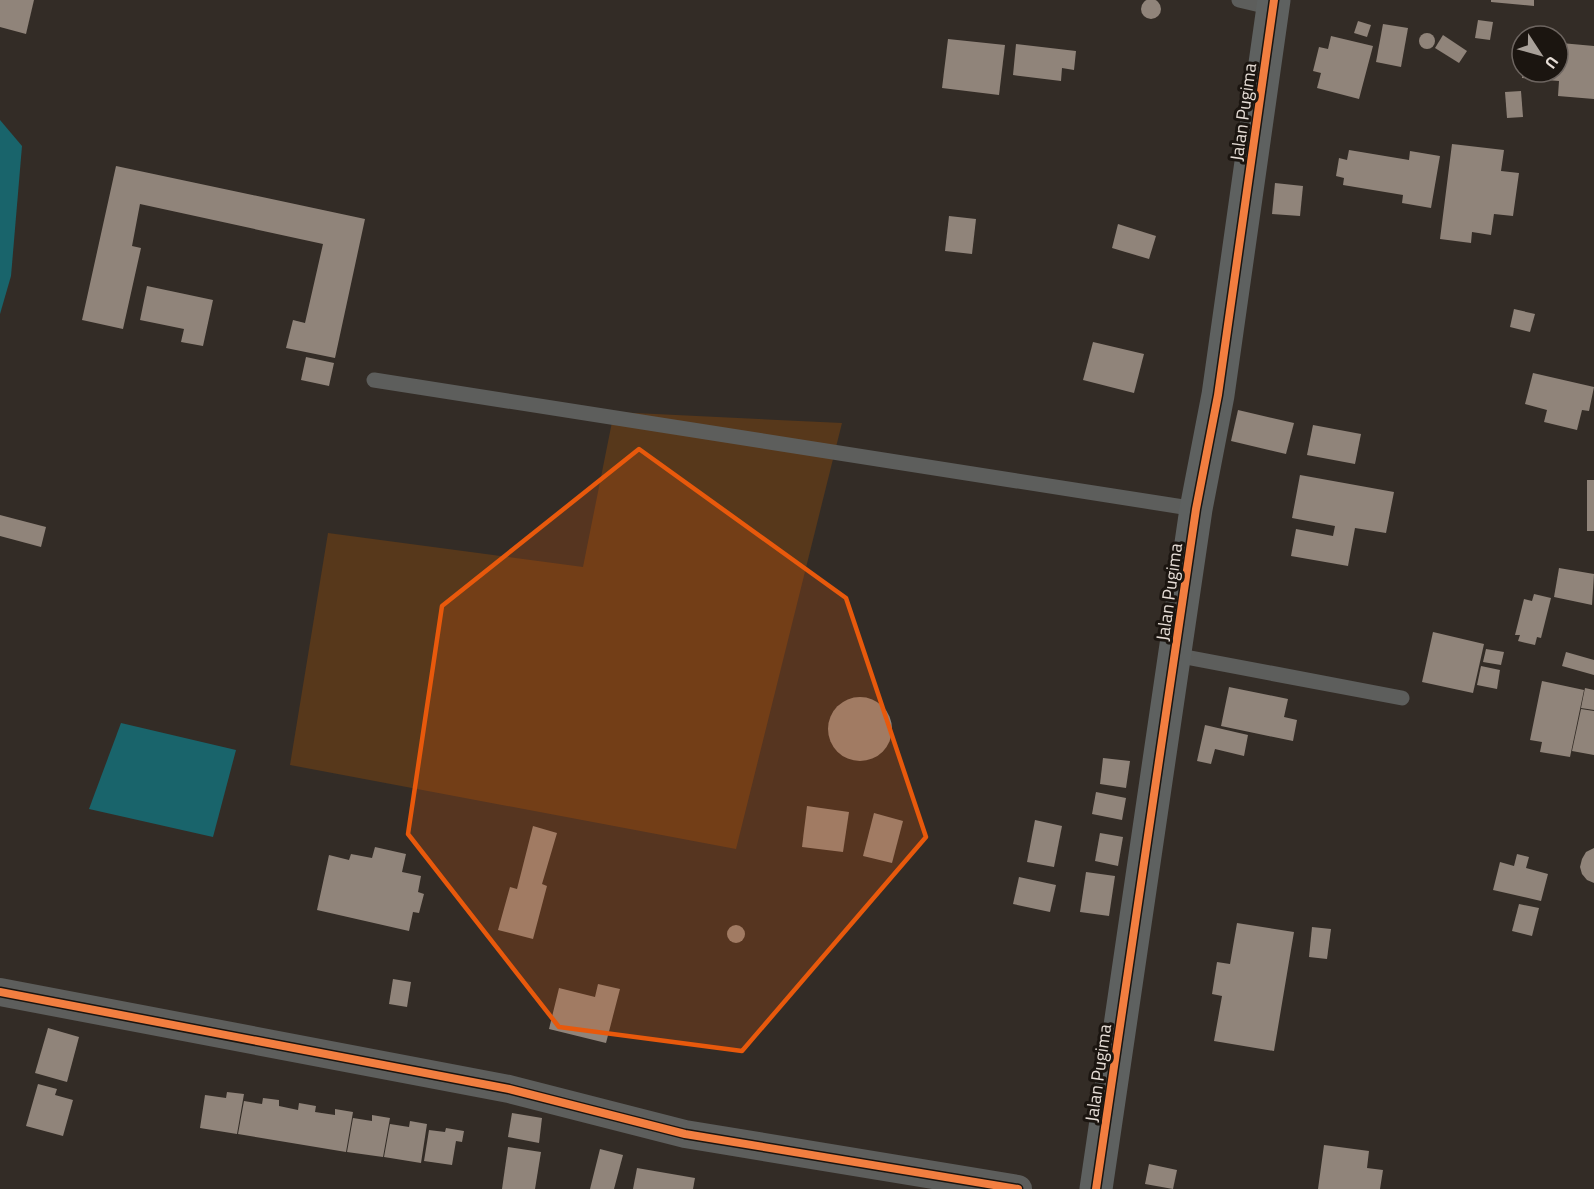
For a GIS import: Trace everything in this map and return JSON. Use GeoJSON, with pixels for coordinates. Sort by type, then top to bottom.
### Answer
{"type":"FeatureCollection","features":[{"type":"Feature","properties":{"kind":"street","name":"Jalan Pugima"},"geometry":{"type":"LineString","coordinates":[[1096,1189],[1196,509],[1218,395],[1273,4]]}},
{"type":"Feature","properties":{"kind":"street"},"geometry":{"type":"LineString","coordinates":[[0,992],[509,1089],[685,1134],[1018,1189]]}},
{"type":"Feature","properties":{"kind":"lane"},"geometry":{"type":"LineString","coordinates":[[1239,0],[1273,4]]}},
{"type":"Feature","properties":{"kind":"lane"},"geometry":{"type":"LineString","coordinates":[[374,380],[1196,509]]}},
{"type":"Feature","properties":{"kind":"lane"},"geometry":{"type":"LineString","coordinates":[[1176,656],[1402,698]]}},
{"type":"Feature","properties":{"kind":"highlighted area"},"geometry":{"type":"Polygon","coordinates":[[[639,449],[846,598],[926,837],[742,1051],[559,1027],[408,834],[442,606],[639,449]]]}},
{"type":"Feature","properties":{"kind":"shaded area"},"geometry":{"type":"Polygon","coordinates":[[[614,412],[842,423],[736,849],[290,765],[328,533],[583,567],[614,412]]]}},
{"type":"Feature","properties":{"kind":"water"},"geometry":{"type":"Polygon","coordinates":[[[0,120],[22,146],[11,276],[0,314],[0,120]]]}},
{"type":"Feature","properties":{"kind":"water"},"geometry":{"type":"Polygon","coordinates":[[[121,723],[236,750],[213,837],[89,809],[121,723]]]}},
{"type":"Feature","properties":{"kind":"building"},"geometry":{"type":"Polygon","coordinates":[[[1147,-1],[1155,-1],[1161,5],[1161,13],[1155,19],[1147,19],[1141,13],[1141,5],[1147,-1]]]}},
{"type":"Feature","properties":{"kind":"building"},"geometry":{"type":"Polygon","coordinates":[[[0,0],[34,0],[26,34],[0,27],[0,0]]]}},
{"type":"Feature","properties":{"kind":"building"},"geometry":{"type":"Polygon","coordinates":[[[1491,0],[1534,0],[1534,6],[1491,2],[1491,0]]]}},
{"type":"Feature","properties":{"kind":"building"},"geometry":{"type":"Polygon","coordinates":[[[1478,20],[1493,22],[1490,40],[1475,38],[1478,20]]]}},
{"type":"Feature","properties":{"kind":"building"},"geometry":{"type":"Polygon","coordinates":[[[1358,21],[1371,25],[1367,37],[1354,33],[1358,21]]]}},
{"type":"Feature","properties":{"kind":"building"},"geometry":{"type":"Polygon","coordinates":[[[1383,24],[1408,28],[1401,67],[1376,62],[1383,24]]]}},
{"type":"Feature","properties":{"kind":"building"},"geometry":{"type":"Polygon","coordinates":[[[1427,33],[1433,35],[1435,41],[1433,47],[1427,49],[1421,47],[1419,41],[1421,35],[1427,33]]]}},
{"type":"Feature","properties":{"kind":"building"},"geometry":{"type":"Polygon","coordinates":[[[1443,35],[1467,51],[1459,63],[1435,48],[1443,35]]]}},
{"type":"Feature","properties":{"kind":"building"},"geometry":{"type":"Polygon","coordinates":[[[1331,36],[1373,46],[1359,99],[1317,88],[1321,73],[1313,71],[1319,47],[1328,49],[1331,36]]]}},
{"type":"Feature","properties":{"kind":"building"},"geometry":{"type":"Polygon","coordinates":[[[948,39],[1005,45],[999,95],[942,88],[948,39]]]}},
{"type":"Feature","properties":{"kind":"building"},"geometry":{"type":"Polygon","coordinates":[[[1016,44],[1076,51],[1074,70],[1062,68],[1061,81],[1013,75],[1016,44]]]}},
{"type":"Feature","properties":{"kind":"building"},"geometry":{"type":"Polygon","coordinates":[[[1570,44],[1594,46],[1594,99],[1558,96],[1559,84],[1570,84],[1570,44]]]}},
{"type":"Feature","properties":{"kind":"building"},"geometry":{"type":"Polygon","coordinates":[[[1521,91],[1523,117],[1507,118],[1505,92],[1521,91]]]}},
{"type":"Feature","properties":{"kind":"building"},"geometry":{"type":"Polygon","coordinates":[[[1452,144],[1504,150],[1501,171],[1519,173],[1513,216],[1494,214],[1491,235],[1472,232],[1471,243],[1440,239],[1452,144]]]}},
{"type":"Feature","properties":{"kind":"building"},"geometry":{"type":"Polygon","coordinates":[[[1349,150],[1409,160],[1410,151],[1440,156],[1431,208],[1402,203],[1403,195],[1343,185],[1344,178],[1336,176],[1339,158],[1347,160],[1349,150]]]}},
{"type":"Feature","properties":{"kind":"building"},"geometry":{"type":"Polygon","coordinates":[[[116,166],[365,219],[335,358],[286,348],[293,320],[305,323],[323,244],[140,204],[132,246],[141,248],[123,329],[82,320],[116,166]]]}},
{"type":"Feature","properties":{"kind":"building"},"geometry":{"type":"Polygon","coordinates":[[[1275,183],[1303,186],[1300,216],[1272,214],[1275,183]]]}},
{"type":"Feature","properties":{"kind":"building"},"geometry":{"type":"Polygon","coordinates":[[[949,216],[976,219],[972,254],[945,251],[949,216]]]}},
{"type":"Feature","properties":{"kind":"building"},"geometry":{"type":"Polygon","coordinates":[[[1118,224],[1156,236],[1149,259],[1112,248],[1118,224]]]}},
{"type":"Feature","properties":{"kind":"building"},"geometry":{"type":"Polygon","coordinates":[[[147,286],[213,300],[203,346],[181,342],[184,329],[140,320],[147,286]]]}},
{"type":"Feature","properties":{"kind":"building"},"geometry":{"type":"Polygon","coordinates":[[[1514,309],[1535,314],[1530,332],[1510,327],[1514,309]]]}},
{"type":"Feature","properties":{"kind":"building"},"geometry":{"type":"Polygon","coordinates":[[[1093,342],[1144,354],[1134,393],[1083,380],[1093,342]]]}},
{"type":"Feature","properties":{"kind":"building"},"geometry":{"type":"Polygon","coordinates":[[[306,357],[334,363],[329,386],[301,380],[306,357]]]}},
{"type":"Feature","properties":{"kind":"building"},"geometry":{"type":"Polygon","coordinates":[[[1533,373],[1594,387],[1589,411],[1582,410],[1577,430],[1544,422],[1547,410],[1525,404],[1533,373]]]}},
{"type":"Feature","properties":{"kind":"building"},"geometry":{"type":"Polygon","coordinates":[[[1238,410],[1294,423],[1286,454],[1231,441],[1238,410]]]}},
{"type":"Feature","properties":{"kind":"building"},"geometry":{"type":"Polygon","coordinates":[[[1313,425],[1361,434],[1355,464],[1307,455],[1313,425]]]}},
{"type":"Feature","properties":{"kind":"building"},"geometry":{"type":"Polygon","coordinates":[[[1300,475],[1394,492],[1386,533],[1355,528],[1348,566],[1291,556],[1296,529],[1333,536],[1335,526],[1292,518],[1300,475]]]}},
{"type":"Feature","properties":{"kind":"building"},"geometry":{"type":"Polygon","coordinates":[[[1587,480],[1594,480],[1594,531],[1587,531],[1587,480]]]}},
{"type":"Feature","properties":{"kind":"building"},"geometry":{"type":"Polygon","coordinates":[[[0,515],[46,527],[41,547],[0,536],[0,515]]]}},
{"type":"Feature","properties":{"kind":"building"},"geometry":{"type":"Polygon","coordinates":[[[1559,568],[1594,574],[1592,605],[1554,597],[1559,568]]]}},
{"type":"Feature","properties":{"kind":"building"},"geometry":{"type":"Polygon","coordinates":[[[1534,594],[1551,598],[1541,638],[1537,637],[1535,645],[1518,641],[1520,635],[1515,635],[1524,599],[1532,601],[1534,594]]]}},
{"type":"Feature","properties":{"kind":"building"},"geometry":{"type":"Polygon","coordinates":[[[1433,632],[1484,644],[1473,693],[1422,682],[1433,632]]]}},
{"type":"Feature","properties":{"kind":"building"},"geometry":{"type":"Polygon","coordinates":[[[1486,649],[1504,652],[1501,665],[1483,662],[1486,649]]]}},
{"type":"Feature","properties":{"kind":"building"},"geometry":{"type":"Polygon","coordinates":[[[1566,652],[1594,660],[1594,675],[1562,666],[1566,652]]]}},
{"type":"Feature","properties":{"kind":"building"},"geometry":{"type":"Polygon","coordinates":[[[1481,666],[1500,670],[1497,689],[1477,685],[1481,666]]]}},
{"type":"Feature","properties":{"kind":"building"},"geometry":{"type":"Polygon","coordinates":[[[1542,681],[1584,690],[1570,757],[1540,752],[1542,742],[1530,740],[1542,681]]]}},
{"type":"Feature","properties":{"kind":"building"},"geometry":{"type":"Polygon","coordinates":[[[1229,687],[1288,699],[1284,717],[1297,720],[1293,741],[1221,726],[1229,687]]]}},
{"type":"Feature","properties":{"kind":"building"},"geometry":{"type":"Polygon","coordinates":[[[1585,688],[1594,690],[1594,710],[1581,708],[1585,688]]]}},
{"type":"Feature","properties":{"kind":"building"},"geometry":{"type":"Polygon","coordinates":[[[860,697],[872,699],[883,706],[890,717],[892,729],[890,741],[883,752],[872,759],[860,761],[848,759],[837,752],[830,741],[828,729],[830,717],[837,706],[848,699],[860,697]]]}},
{"type":"Feature","properties":{"kind":"building"},"geometry":{"type":"Polygon","coordinates":[[[1581,709],[1594,711],[1594,755],[1572,751],[1581,709]]]}},
{"type":"Feature","properties":{"kind":"building"},"geometry":{"type":"Polygon","coordinates":[[[1205,725],[1248,735],[1244,756],[1215,749],[1211,764],[1197,761],[1205,725]]]}},
{"type":"Feature","properties":{"kind":"building"},"geometry":{"type":"Polygon","coordinates":[[[1103,758],[1130,761],[1126,788],[1100,784],[1103,758]]]}},
{"type":"Feature","properties":{"kind":"building"},"geometry":{"type":"Polygon","coordinates":[[[1096,792],[1126,798],[1122,820],[1092,814],[1096,792]]]}},
{"type":"Feature","properties":{"kind":"building"},"geometry":{"type":"Polygon","coordinates":[[[807,806],[849,812],[843,852],[802,847],[807,806]]]}},
{"type":"Feature","properties":{"kind":"building"},"geometry":{"type":"Polygon","coordinates":[[[874,813],[903,821],[892,863],[863,856],[874,813]]]}},
{"type":"Feature","properties":{"kind":"building"},"geometry":{"type":"Polygon","coordinates":[[[1035,820],[1062,826],[1054,867],[1027,862],[1035,820]]]}},
{"type":"Feature","properties":{"kind":"building"},"geometry":{"type":"Polygon","coordinates":[[[533,826],[557,833],[542,884],[547,886],[533,939],[498,930],[510,887],[517,889],[533,826]]]}},
{"type":"Feature","properties":{"kind":"building"},"geometry":{"type":"Polygon","coordinates":[[[1100,833],[1123,837],[1118,866],[1095,861],[1100,833]]]}},
{"type":"Feature","properties":{"kind":"building"},"geometry":{"type":"Polygon","coordinates":[[[375,847],[406,854],[402,872],[421,876],[418,892],[424,894],[419,913],[413,912],[409,931],[317,910],[329,855],[349,860],[351,854],[372,858],[375,847]]]}},
{"type":"Feature","properties":{"kind":"building"},"geometry":{"type":"Polygon","coordinates":[[[1594,848],[1594,883],[1587,880],[1580,867],[1586,852],[1594,848]]]}},
{"type":"Feature","properties":{"kind":"building"},"geometry":{"type":"Polygon","coordinates":[[[1517,854],[1529,857],[1526,868],[1548,874],[1541,901],[1493,890],[1500,862],[1514,866],[1517,854]]]}},
{"type":"Feature","properties":{"kind":"building"},"geometry":{"type":"Polygon","coordinates":[[[1086,872],[1115,876],[1109,916],[1080,912],[1086,872]]]}},
{"type":"Feature","properties":{"kind":"building"},"geometry":{"type":"Polygon","coordinates":[[[1019,877],[1056,885],[1050,912],[1013,904],[1019,877]]]}},
{"type":"Feature","properties":{"kind":"building"},"geometry":{"type":"Polygon","coordinates":[[[1519,904],[1539,908],[1532,936],[1512,931],[1519,904]]]}},
{"type":"Feature","properties":{"kind":"building"},"geometry":{"type":"Polygon","coordinates":[[[1237,923],[1294,932],[1274,1051],[1214,1041],[1222,996],[1212,994],[1217,962],[1230,964],[1237,923]]]}},
{"type":"Feature","properties":{"kind":"building"},"geometry":{"type":"Polygon","coordinates":[[[736,925],[742,928],[745,934],[742,940],[736,943],[730,940],[727,934],[730,928],[736,925]]]}},
{"type":"Feature","properties":{"kind":"building"},"geometry":{"type":"Polygon","coordinates":[[[1312,927],[1331,929],[1327,959],[1309,957],[1312,927]]]}},
{"type":"Feature","properties":{"kind":"building"},"geometry":{"type":"Polygon","coordinates":[[[393,979],[411,982],[407,1007],[389,1004],[393,979]]]}},
{"type":"Feature","properties":{"kind":"building"},"geometry":{"type":"Polygon","coordinates":[[[598,984],[620,989],[606,1043],[549,1029],[559,988],[595,997],[598,984]]]}},
{"type":"Feature","properties":{"kind":"building"},"geometry":{"type":"Polygon","coordinates":[[[48,1028],[79,1037],[67,1082],[35,1073],[48,1028]]]}},
{"type":"Feature","properties":{"kind":"building"},"geometry":{"type":"Polygon","coordinates":[[[38,1084],[57,1089],[55,1095],[73,1100],[63,1136],[26,1126],[38,1084]]]}},
{"type":"Feature","properties":{"kind":"building"},"geometry":{"type":"Polygon","coordinates":[[[227,1092],[244,1094],[237,1134],[200,1128],[205,1095],[226,1098],[227,1092]]]}},
{"type":"Feature","properties":{"kind":"building"},"geometry":{"type":"Polygon","coordinates":[[[263,1098],[279,1100],[279,1106],[298,1110],[299,1103],[316,1106],[315,1112],[335,1115],[335,1109],[353,1112],[346,1152],[238,1134],[244,1101],[262,1104],[263,1098]]]}},
{"type":"Feature","properties":{"kind":"building"},"geometry":{"type":"Polygon","coordinates":[[[512,1113],[542,1118],[539,1143],[508,1137],[512,1113]]]}},
{"type":"Feature","properties":{"kind":"building"},"geometry":{"type":"Polygon","coordinates":[[[372,1115],[390,1118],[383,1157],[347,1152],[353,1118],[372,1121],[372,1115]]]}},
{"type":"Feature","properties":{"kind":"building"},"geometry":{"type":"Polygon","coordinates":[[[410,1121],[427,1124],[421,1163],[384,1157],[390,1124],[409,1127],[410,1121]]]}},
{"type":"Feature","properties":{"kind":"building"},"geometry":{"type":"Polygon","coordinates":[[[446,1128],[464,1131],[462,1142],[456,1141],[452,1165],[424,1161],[429,1130],[445,1132],[446,1128]]]}},
{"type":"Feature","properties":{"kind":"building"},"geometry":{"type":"Polygon","coordinates":[[[1324,1145],[1369,1151],[1367,1168],[1383,1170],[1380,1189],[1318,1189],[1324,1145]]]}},
{"type":"Feature","properties":{"kind":"building"},"geometry":{"type":"Polygon","coordinates":[[[508,1147],[541,1152],[535,1189],[502,1189],[508,1147]]]}},
{"type":"Feature","properties":{"kind":"building"},"geometry":{"type":"Polygon","coordinates":[[[600,1149],[623,1155],[614,1189],[590,1189],[600,1149]]]}},
{"type":"Feature","properties":{"kind":"building"},"geometry":{"type":"Polygon","coordinates":[[[1149,1164],[1177,1170],[1173,1189],[1145,1184],[1149,1164]]]}},
{"type":"Feature","properties":{"kind":"building"},"geometry":{"type":"Polygon","coordinates":[[[637,1168],[695,1178],[693,1189],[633,1189],[637,1168]]]}},
{"type":"Feature","properties":{"kind":"cycle path"},"geometry":{"type":"LineString","coordinates":[[1096,1189],[1196,509],[1218,395],[1274,0]]}},
{"type":"Feature","properties":{"kind":"cycle path"},"geometry":{"type":"LineString","coordinates":[[0,992],[509,1089],[685,1134],[1018,1189]]}}]}
